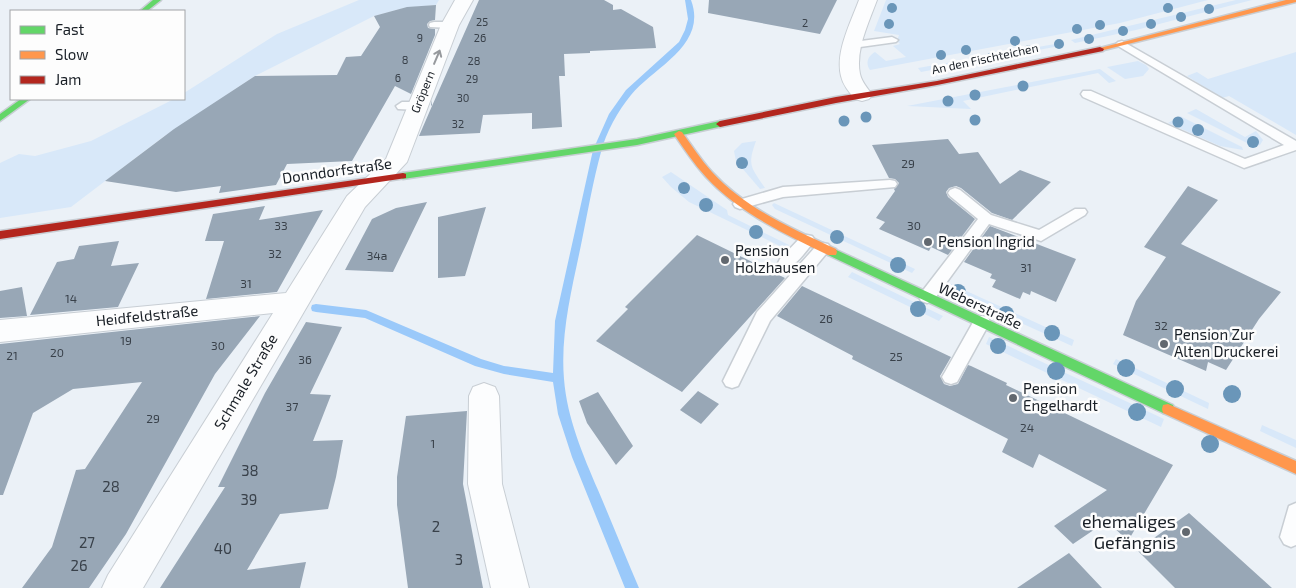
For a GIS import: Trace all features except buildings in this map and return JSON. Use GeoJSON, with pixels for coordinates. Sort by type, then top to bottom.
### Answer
{"type":"FeatureCollection","features":[{"type":"Feature","properties":{"kind":"main road"},"geometry":{"type":"LineString","coordinates":[[143,10],[157,0]]}},
{"type":"Feature","properties":{"kind":"main road","name":"An den Fischteichen"},"geometry":{"type":"LineString","coordinates":[[678,134],[862,95],[937,83],[1122,44],[1295,0]]}},
{"type":"Feature","properties":{"kind":"main road"},"geometry":{"type":"LineString","coordinates":[[0,118],[25,100]]}},
{"type":"Feature","properties":{"kind":"main road","name":"Donndorfstraße"},"geometry":{"type":"LineString","coordinates":[[0,235],[378,181],[637,142],[678,134]]}},
{"type":"Feature","properties":{"kind":"main road","name":"Weberstraße"},"geometry":{"type":"LineString","coordinates":[[678,134],[691,155],[709,177],[740,204],[775,225],[1296,468]]}},
{"type":"Feature","properties":{"kind":"street","name":"Gröpern"},"geometry":{"type":"LineString","coordinates":[[378,181],[396,162],[409,106],[442,25],[464,0]]}},
{"type":"Feature","properties":{"kind":"street"},"geometry":{"type":"LineString","coordinates":[[862,95],[854,86],[850,73],[853,46],[868,0]]}},
{"type":"Feature","properties":{"kind":"street","name":"Schmale Straße"},"geometry":{"type":"LineString","coordinates":[[121,588],[356,202],[378,181]]}},
{"type":"Feature","properties":{"kind":"street","name":"Heidfeldstraße"},"geometry":{"type":"LineString","coordinates":[[0,331],[273,303],[295,303]]}},
{"type":"Feature","properties":{"kind":"street"},"geometry":{"type":"LineString","coordinates":[[484,396],[485,484],[510,588]]}},
{"type":"Feature","properties":{"kind":"lane"},"geometry":{"type":"LineString","coordinates":[[853,46],[892,40]]}},
{"type":"Feature","properties":{"kind":"lane"},"geometry":{"type":"LineString","coordinates":[[1087,94],[1244,164],[1295,146],[1122,44]]}},
{"type":"Feature","properties":{"kind":"lane"},"geometry":{"type":"LineString","coordinates":[[740,204],[783,192],[890,184]]}},
{"type":"Feature","properties":{"kind":"lane"},"geometry":{"type":"LineString","coordinates":[[955,193],[986,218],[1042,236],[1080,212]]}},
{"type":"Feature","properties":{"kind":"lane"},"geometry":{"type":"LineString","coordinates":[[928,297],[986,218]]}},
{"type":"Feature","properties":{"kind":"lane"},"geometry":{"type":"LineString","coordinates":[[786,263],[807,240]]}},
{"type":"Feature","properties":{"kind":"lane"},"geometry":{"type":"LineString","coordinates":[[732,381],[763,317],[823,248]]}},
{"type":"Feature","properties":{"kind":"lane"},"geometry":{"type":"LineString","coordinates":[[951,377],[982,322]]}},
{"type":"Feature","properties":{"kind":"lane"},"geometry":{"type":"LineString","coordinates":[[1292,538],[1296,513]]}},
{"type":"Feature","properties":{"kind":"shaded area"},"geometry":{"type":"Polygon","coordinates":[[[359,0],[439,0],[436,5],[404,8],[374,16],[255,76],[163,137],[71,207],[0,218],[0,163],[19,154],[35,156],[91,141],[172,100],[185,100],[185,92],[277,34],[359,0]]]}},
{"type":"Feature","properties":{"kind":"shaded area"},"geometry":{"type":"Polygon","coordinates":[[[886,0],[1208,0],[1120,23],[870,70],[868,60],[875,52],[886,61],[906,57],[893,46],[900,44],[897,41],[899,35],[874,31],[886,0]]]}},
{"type":"Feature","properties":{"kind":"shaded area"},"geometry":{"type":"Polygon","coordinates":[[[1236,0],[1252,0],[1136,30],[1075,43],[1071,40],[1236,0]]]}},
{"type":"Feature","properties":{"kind":"shaded area"},"geometry":{"type":"Polygon","coordinates":[[[1061,43],[1065,45],[921,72],[918,68],[1061,43]]]}},
{"type":"Feature","properties":{"kind":"shaded area"},"geometry":{"type":"Polygon","coordinates":[[[1296,52],[1296,135],[1229,96],[1222,98],[1187,76],[1197,72],[1208,79],[1296,52]]]}},
{"type":"Feature","properties":{"kind":"shaded area"},"geometry":{"type":"Polygon","coordinates":[[[1138,61],[1149,69],[1143,76],[1125,79],[1107,67],[1138,61]]]}},
{"type":"Feature","properties":{"kind":"shaded area"},"geometry":{"type":"Polygon","coordinates":[[[1100,69],[1116,81],[1109,83],[1098,73],[963,101],[971,109],[907,106],[1100,69]]]}},
{"type":"Feature","properties":{"kind":"shaded area"},"geometry":{"type":"Polygon","coordinates":[[[1196,109],[1245,137],[1256,131],[1263,140],[1260,145],[1255,147],[1187,113],[1196,109]]]}},
{"type":"Feature","properties":{"kind":"shaded area"},"geometry":{"type":"Polygon","coordinates":[[[1180,116],[1242,147],[1243,150],[1220,146],[1168,123],[1180,116]]]}},
{"type":"Feature","properties":{"kind":"shaded area"},"geometry":{"type":"Polygon","coordinates":[[[756,141],[751,161],[765,188],[760,189],[736,161],[734,151],[742,143],[756,141]]]}},
{"type":"Feature","properties":{"kind":"shaded area"},"geometry":{"type":"Polygon","coordinates":[[[671,172],[727,210],[728,215],[789,245],[786,249],[689,202],[662,177],[671,172]]]}},
{"type":"Feature","properties":{"kind":"shaded area"},"geometry":{"type":"Polygon","coordinates":[[[774,203],[915,269],[912,273],[775,209],[772,205],[774,203]]]}},
{"type":"Feature","properties":{"kind":"shaded area"},"geometry":{"type":"Polygon","coordinates":[[[852,272],[943,316],[939,321],[848,277],[852,272]]]}},
{"type":"Feature","properties":{"kind":"shaded area"},"geometry":{"type":"Polygon","coordinates":[[[951,284],[1074,340],[1072,346],[948,290],[951,284]]]}},
{"type":"Feature","properties":{"kind":"shaded area"},"geometry":{"type":"Polygon","coordinates":[[[989,337],[1164,419],[1161,427],[986,344],[989,337]]]}},
{"type":"Feature","properties":{"kind":"shaded area"},"geometry":{"type":"Polygon","coordinates":[[[1116,359],[1209,403],[1208,409],[1113,364],[1116,359]]]}},
{"type":"Feature","properties":{"kind":"shaded area"},"geometry":{"type":"Polygon","coordinates":[[[1262,425],[1296,440],[1296,448],[1260,431],[1262,425]]]}},
{"type":"Feature","properties":{"kind":"waterway"},"geometry":{"type":"LineString","coordinates":[[558,378],[560,321],[597,150],[613,114],[629,92],[683,42],[691,19],[688,0]]}},
{"type":"Feature","properties":{"kind":"waterway"},"geometry":{"type":"LineString","coordinates":[[316,308],[366,314],[479,363],[504,370],[558,378]]}},
{"type":"Feature","properties":{"kind":"waterway"},"geometry":{"type":"LineString","coordinates":[[558,378],[564,414],[578,457],[632,588]]}},
{"type":"Feature","properties":{"kind":"traffic: fast"},"geometry":{"type":"LineString","coordinates":[[144,10],[157,0]]}},
{"type":"Feature","properties":{"kind":"traffic: fast"},"geometry":{"type":"LineString","coordinates":[[0,118],[25,100]]}},
{"type":"Feature","properties":{"kind":"traffic: fast"},"geometry":{"type":"LineString","coordinates":[[403,176],[637,142],[720,124]]}},
{"type":"Feature","properties":{"kind":"traffic: fast"},"geometry":{"type":"LineString","coordinates":[[832,252],[1168,409]]}},
{"type":"Feature","properties":{"kind":"traffic: slow"},"geometry":{"type":"LineString","coordinates":[[1100,49],[1295,0]]}},
{"type":"Feature","properties":{"kind":"traffic: slow"},"geometry":{"type":"LineString","coordinates":[[679,134],[710,176],[745,206],[786,230],[832,252]]}},
{"type":"Feature","properties":{"kind":"traffic: slow"},"geometry":{"type":"LineString","coordinates":[[1168,409],[1296,468]]}},
{"type":"Feature","properties":{"kind":"traffic: jam"},"geometry":{"type":"LineString","coordinates":[[720,124],[836,100],[937,83],[1100,49]]}},
{"type":"Feature","properties":{"kind":"traffic: jam"},"geometry":{"type":"LineString","coordinates":[[0,235],[403,176]]}},
{"type":"Feature","properties":{"kind":"place","name":"Pension Ingrid"},"geometry":{"type":"Point","coordinates":[928,242]}},
{"type":"Feature","properties":{"kind":"place","name":"Pension Holzhausen"},"geometry":{"type":"Point","coordinates":[725,260]}},
{"type":"Feature","properties":{"kind":"place","name":"Pension Zur Alten Druckerei"},"geometry":{"type":"Point","coordinates":[1164,344]}},
{"type":"Feature","properties":{"kind":"place","name":"Pension Engelhardt"},"geometry":{"type":"Point","coordinates":[1013,398]}},
{"type":"Feature","properties":{"kind":"place","name":"ehemaliges Gefängnis"},"geometry":{"type":"Point","coordinates":[1186,532]}}]}
